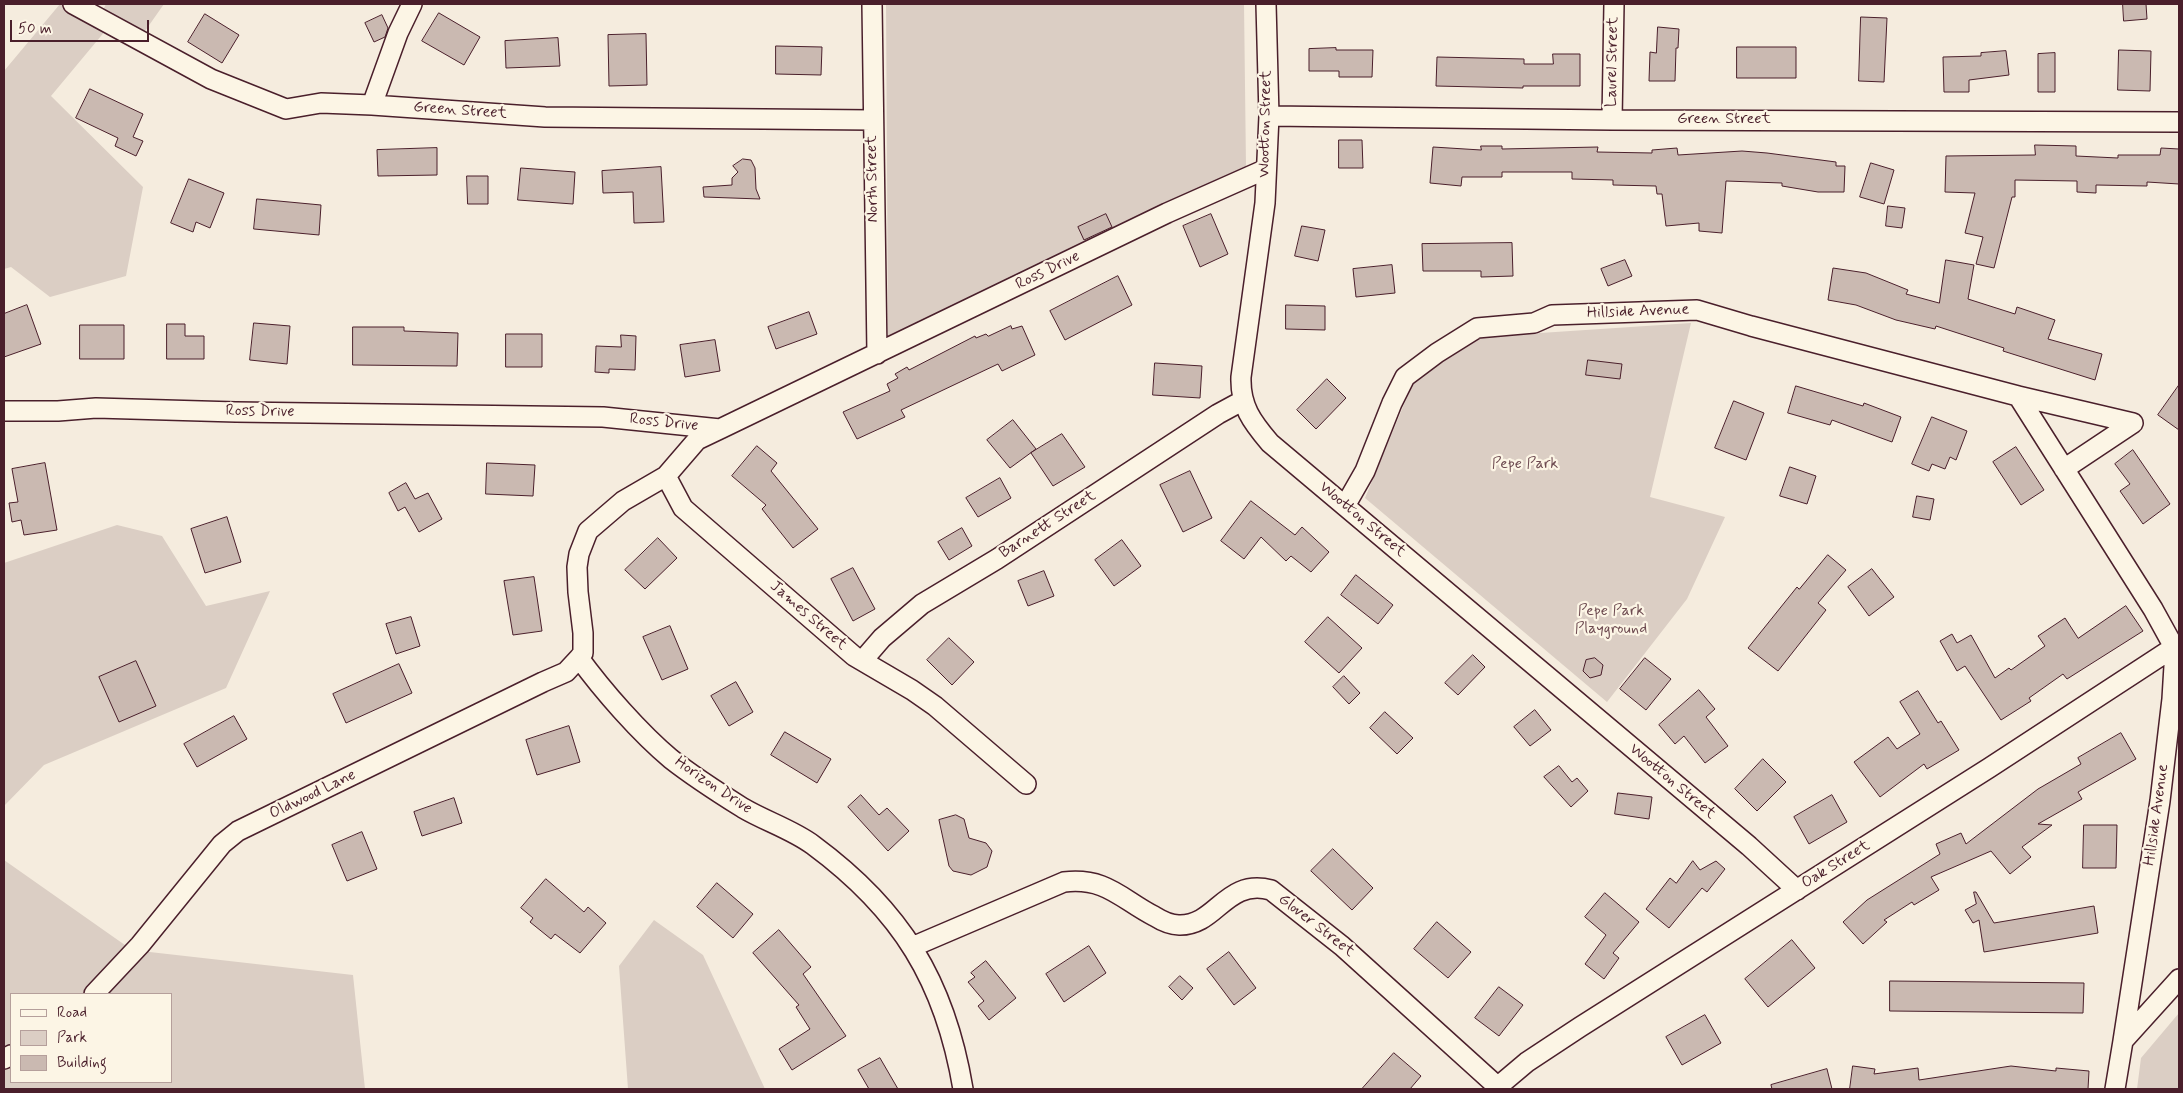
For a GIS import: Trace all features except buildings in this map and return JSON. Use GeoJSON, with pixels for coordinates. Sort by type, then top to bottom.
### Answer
{"type":"FeatureCollection","features":[{"type":"Feature","properties":{"kind":"street","name":"Green Street"},"geometry":{"type":"LineString","coordinates":[[74,4],[211,79],[286,109],[321,103],[545,117],[872,120]]}},
{"type":"Feature","properties":{"kind":"street"},"geometry":{"type":"LineString","coordinates":[[372,105],[398,33],[412,4]]}},
{"type":"Feature","properties":{"kind":"street","name":"North Street"},"geometry":{"type":"LineString","coordinates":[[872,4],[872,120],[878,354]]}},
{"type":"Feature","properties":{"kind":"street","name":"Wootton Street"},"geometry":{"type":"LineString","coordinates":[[1266,4],[1269,116],[1265,203],[1241,377],[1242,401],[1253,424],[1270,443],[1748,846],[1797,890]]}},
{"type":"Feature","properties":{"kind":"street","name":"Laurel Street"},"geometry":{"type":"LineString","coordinates":[[1612,120],[1614,4]]}},
{"type":"Feature","properties":{"kind":"street","name":"Green Street"},"geometry":{"type":"LineString","coordinates":[[1269,116],[1612,120],[2179,122]]}},
{"type":"Feature","properties":{"kind":"street","name":"Ross Drive"},"geometry":{"type":"LineString","coordinates":[[4,411],[58,411],[96,408],[236,412],[603,417],[720,429],[1160,217],[1266,169]]}},
{"type":"Feature","properties":{"kind":"street","name":"Hillside Avenue"},"geometry":{"type":"LineString","coordinates":[[1346,506],[1365,471],[1392,403],[1406,378],[1437,353],[1477,328],[1534,323],[1552,315],[1697,310],[2018,396],[2133,423],[2064,469]]}},
{"type":"Feature","properties":{"kind":"street"},"geometry":{"type":"LineString","coordinates":[[2018,396],[2177,646]]}},
{"type":"Feature","properties":{"kind":"street","name":"Barnett Street"},"geometry":{"type":"LineString","coordinates":[[863,660],[882,638],[922,604],[997,558],[1218,414],[1242,401]]}},
{"type":"Feature","properties":{"kind":"street"},"geometry":{"type":"LineString","coordinates":[[580,658],[583,653],[583,633],[577,567],[581,548],[588,531],[623,501],[666,476],[697,440],[720,429]]}},
{"type":"Feature","properties":{"kind":"street","name":"James Street"},"geometry":{"type":"LineString","coordinates":[[666,476],[683,508],[863,660],[935,706],[1026,784]]}},
{"type":"Feature","properties":{"kind":"street","name":"Hillside Avenue"},"geometry":{"type":"LineString","coordinates":[[2115,1089],[2160,801],[2174,733],[2172,699],[2177,646]]}},
{"type":"Feature","properties":{"kind":"street","name":"Oak Street"},"geometry":{"type":"LineString","coordinates":[[1496,1088],[1527,1062],[1580,1027],[1989,768],[2177,646]]}},
{"type":"Feature","properties":{"kind":"street","name":"Horizon Drive"},"geometry":{"type":"LineString","coordinates":[[580,658],[621,709],[671,758],[718,792],[750,812],[812,844],[870,892],[895,920],[928,974],[946,1021],[963,1089]]}},
{"type":"Feature","properties":{"kind":"street","name":"Oldwood Lane"},"geometry":{"type":"LineString","coordinates":[[95,993],[140,946],[222,844],[238,831],[566,672],[580,658]]}},
{"type":"Feature","properties":{"kind":"street","name":"Glover Street"},"geometry":{"type":"LineString","coordinates":[[912,947],[1064,882],[1089,881],[1101,885],[1124,896],[1136,907],[1167,923],[1180,925],[1204,918],[1241,891],[1259,887],[1271,890],[1342,946],[1496,1088]]}},
{"type":"Feature","properties":{"kind":"street"},"geometry":{"type":"LineString","coordinates":[[2122,1041],[2179,979]]}},
{"type":"Feature","properties":{"kind":"green space"},"geometry":{"type":"Polygon","coordinates":[[[60,4],[84,4],[101,14],[106,4],[164,4],[138,41],[111,24],[51,96],[143,187],[126,276],[50,297],[11,267],[4,269],[4,71],[60,4]]]}},
{"type":"Feature","properties":{"kind":"green space"},"geometry":{"type":"Polygon","coordinates":[[[886,4],[1244,4],[1246,167],[888,336],[886,4]]]}},
{"type":"Feature","properties":{"kind":"green space","name":"Pepe Park"},"geometry":{"type":"Polygon","coordinates":[[[1691,323],[1650,497],[1725,517],[1687,599],[1607,702],[1365,498],[1415,378],[1480,337],[1691,323]]]}},
{"type":"Feature","properties":{"kind":"green space"},"geometry":{"type":"Polygon","coordinates":[[[117,525],[162,536],[206,606],[270,591],[226,688],[44,765],[4,806],[4,563],[117,525]]]}},
{"type":"Feature","properties":{"kind":"green space"},"geometry":{"type":"Polygon","coordinates":[[[4,860],[132,950],[353,975],[365,1089],[4,1089],[4,860]]]}},
{"type":"Feature","properties":{"kind":"green space"},"geometry":{"type":"Polygon","coordinates":[[[654,920],[703,955],[765,1089],[628,1089],[619,966],[654,920]]]}},
{"type":"Feature","properties":{"kind":"green space"},"geometry":{"type":"Polygon","coordinates":[[[2179,1013],[2179,1089],[2137,1089],[2141,1058],[2179,1013]]]}},
{"type":"Feature","properties":{"kind":"park label","name":"Pepe Park Playground"},"geometry":{"type":"Point","coordinates":[1611,621]}}]}
